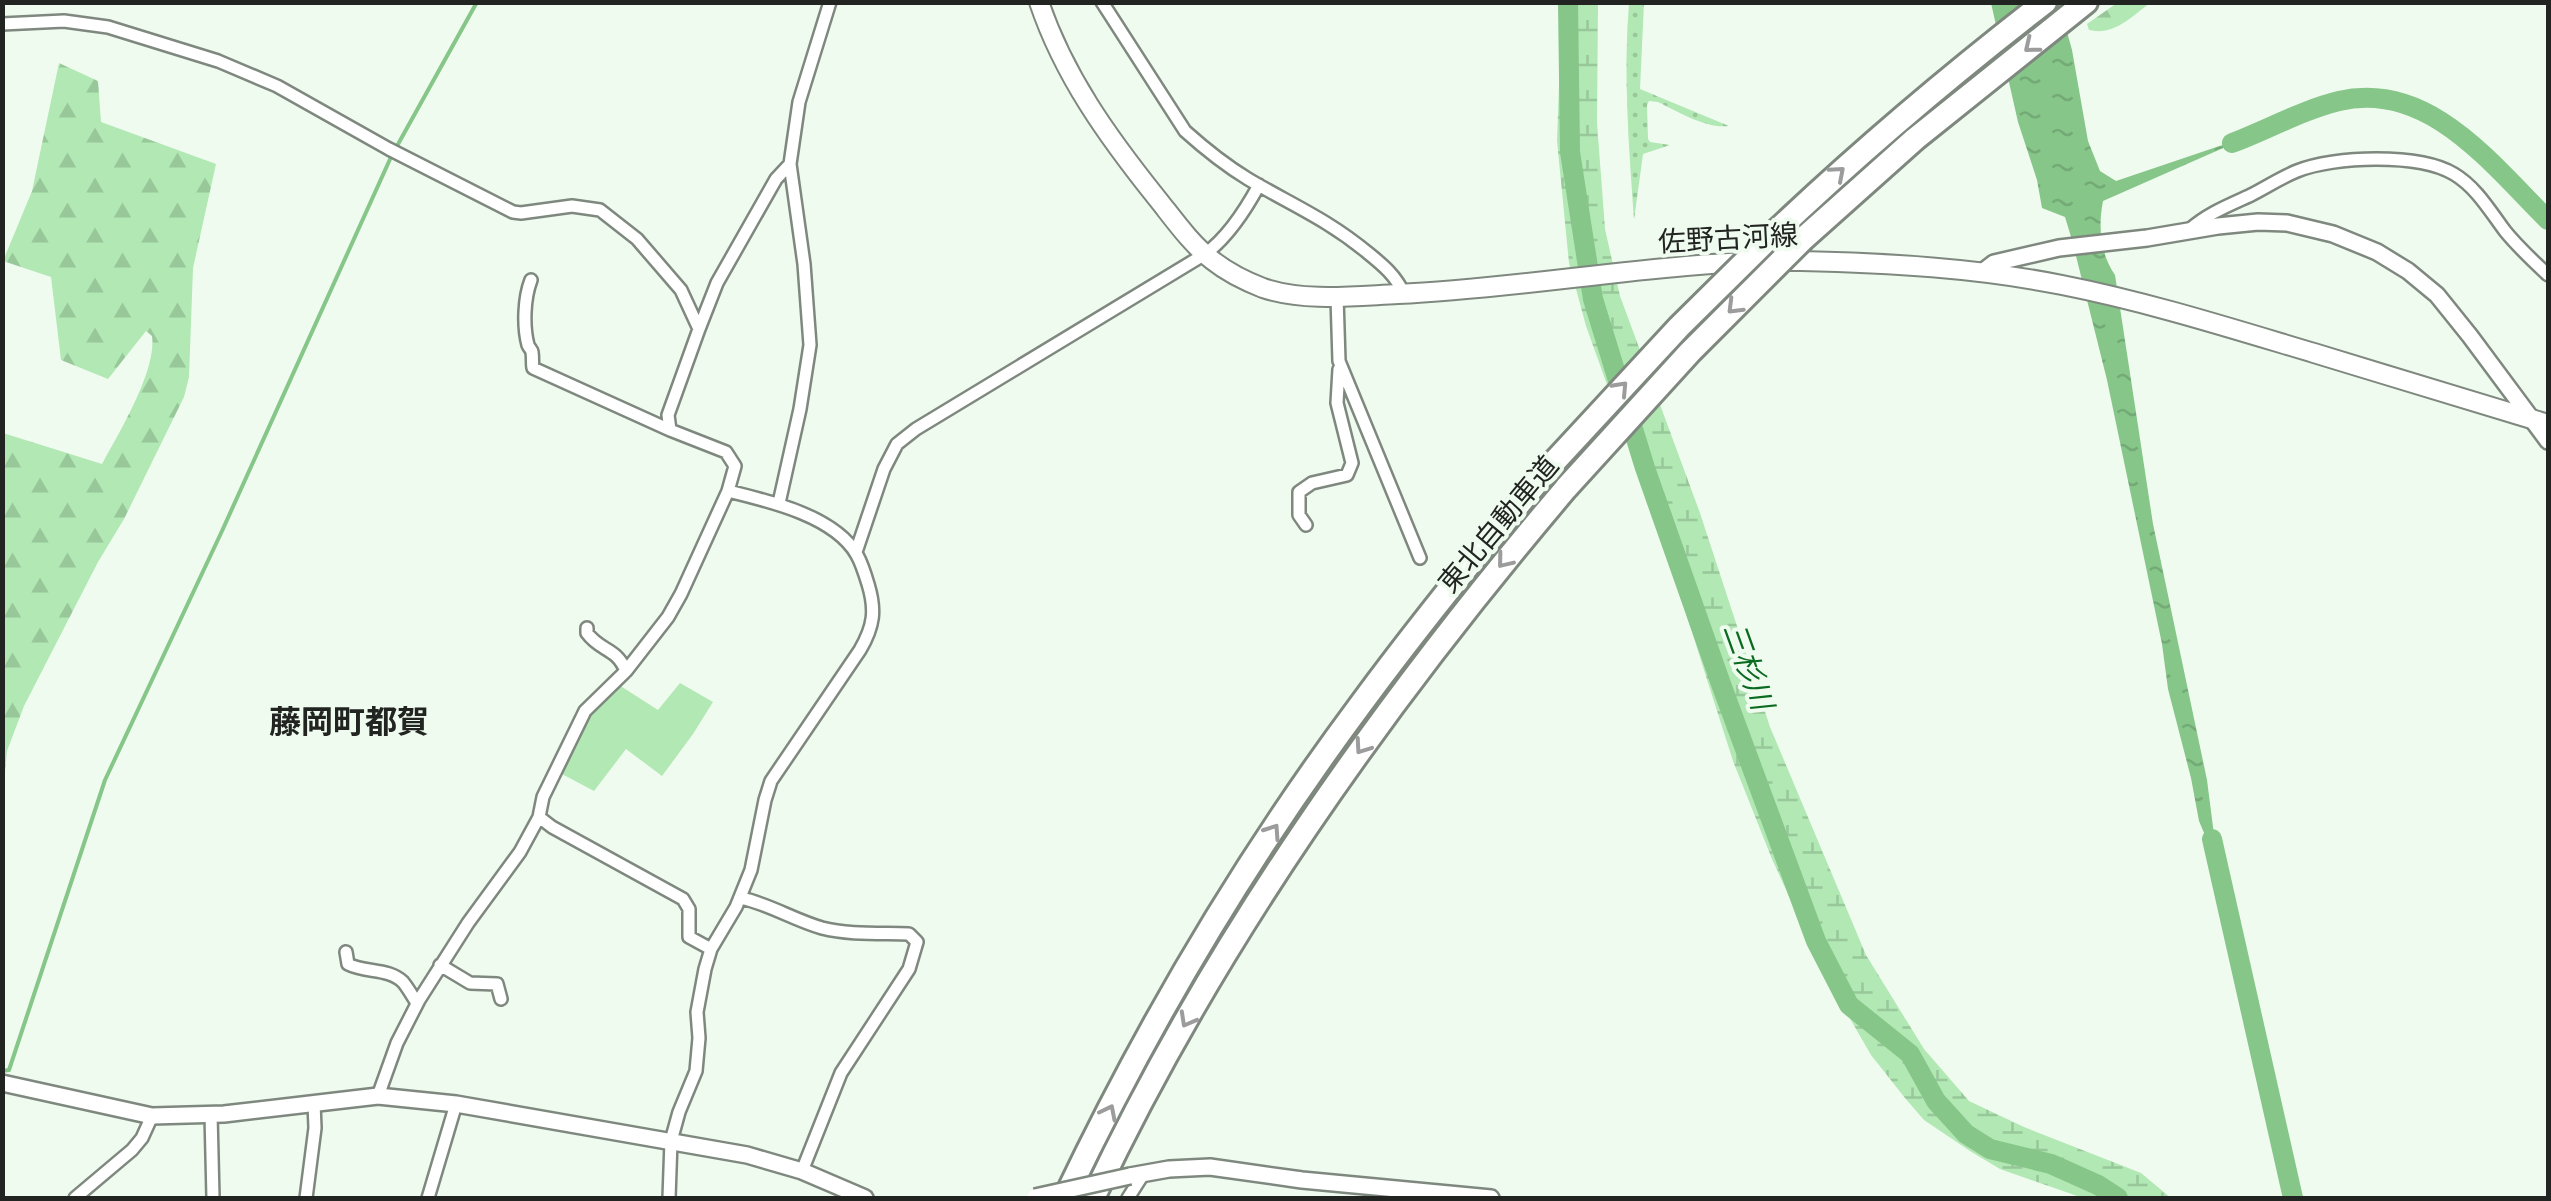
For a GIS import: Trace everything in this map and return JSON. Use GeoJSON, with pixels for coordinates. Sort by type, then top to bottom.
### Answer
{"type":"FeatureCollection","features":[{"type":"Feature","properties":{"kind":"highway","name":"東北自動車道"},"geometry":{"type":"LineString","coordinates":[[1065,1198],[1167,1004],[1255,859],[1359,706],[1422,623],[1556,461],[1678,326],[1826,184],[2044,2]]}},
{"type":"Feature","properties":{"kind":"highway","name":"東北自動車道"},"geometry":{"type":"LineString","coordinates":[[1093,1198],[1190,1016],[1268,886],[1380,721],[1567,486],[1690,352],[1804,239],[1915,139],[2083,5]]}},
{"type":"Feature","properties":{"kind":"main road","name":"佐野古河線"},"geometry":{"type":"LineString","coordinates":[[1039,2],[1061,56],[1099,123],[1171,216],[1205,254],[1238,277],[1268,290],[1337,297],[1404,294],[1712,263],[1871,264],[1982,274],[2069,287],[2176,311],[2540,421]]}},
{"type":"Feature","properties":{"kind":"street"},"geometry":{"type":"LineString","coordinates":[[779,503],[810,344],[790,164],[799,102],[830,2]]}},
{"type":"Feature","properties":{"kind":"street"},"geometry":{"type":"LineString","coordinates":[[1102,2],[1186,130],[1226,165],[1343,232],[1394,275],[1404,294]]}},
{"type":"Feature","properties":{"kind":"street"},"geometry":{"type":"LineString","coordinates":[[2,24],[64,21],[108,27],[174,47],[277,86],[513,212],[572,206],[600,210],[637,239],[681,290],[699,330]]}},
{"type":"Feature","properties":{"kind":"street"},"geometry":{"type":"LineString","coordinates":[[2189,230],[2205,216],[2320,164],[2366,159],[2417,163],[2439,167],[2467,184],[2548,275]]}},
{"type":"Feature","properties":{"kind":"street"},"geometry":{"type":"LineString","coordinates":[[670,430],[668,415],[716,284],[776,179],[790,164]]}},
{"type":"Feature","properties":{"kind":"street"},"geometry":{"type":"LineString","coordinates":[[856,552],[884,469],[897,444],[1214,248],[1258,185]]}},
{"type":"Feature","properties":{"kind":"street"},"geometry":{"type":"LineString","coordinates":[[1982,274],[1994,263],[2072,246],[2258,222],[2333,234],[2408,270],[2436,295],[2540,421],[2548,441]]}},
{"type":"Feature","properties":{"kind":"street"},"geometry":{"type":"LineString","coordinates":[[378,1096],[417,1003],[520,852],[539,817],[542,797],[586,711],[626,671],[674,605],[728,491],[735,466],[726,452],[533,368],[524,317],[531,280]]}},
{"type":"Feature","properties":{"kind":"street"},"geometry":{"type":"LineString","coordinates":[[1306,525],[1299,515],[1299,492],[1312,483],[1347,475],[1352,464],[1337,403],[1337,297]]}},
{"type":"Feature","properties":{"kind":"street"},"geometry":{"type":"LineString","coordinates":[[1339,361],[1420,558]]}},
{"type":"Feature","properties":{"kind":"street"},"geometry":{"type":"LineString","coordinates":[[668,1198],[671,1142],[696,1071],[697,1012],[711,949],[752,870],[771,781],[870,633],[875,611],[856,552],[840,535],[779,503],[728,491]]}},
{"type":"Feature","properties":{"kind":"street"},"geometry":{"type":"LineString","coordinates":[[587,628],[593,641],[620,657],[626,671]]}},
{"type":"Feature","properties":{"kind":"street"},"geometry":{"type":"LineString","coordinates":[[539,817],[683,899],[688,909],[689,936],[711,949]]}},
{"type":"Feature","properties":{"kind":"street"},"geometry":{"type":"LineString","coordinates":[[740,898],[828,930],[908,934],[917,942],[908,969],[841,1073],[802,1171]]}},
{"type":"Feature","properties":{"kind":"street"},"geometry":{"type":"LineString","coordinates":[[346,952],[348,964],[356,968],[388,973],[402,980],[417,1003]]}},
{"type":"Feature","properties":{"kind":"street"},"geometry":{"type":"LineString","coordinates":[[440,965],[470,982],[497,984],[501,998]]}},
{"type":"Feature","properties":{"kind":"street"},"geometry":{"type":"LineString","coordinates":[[2,1083],[152,1116],[211,1114],[378,1096],[456,1104],[747,1155],[802,1171],[865,1198]]}},
{"type":"Feature","properties":{"kind":"street"},"geometry":{"type":"LineString","coordinates":[[306,1198],[315,1128],[314,1104]]}},
{"type":"Feature","properties":{"kind":"street"},"geometry":{"type":"LineString","coordinates":[[428,1198],[456,1104]]}},
{"type":"Feature","properties":{"kind":"street"},"geometry":{"type":"LineString","coordinates":[[211,1114],[213,1198]]}},
{"type":"Feature","properties":{"kind":"street"},"geometry":{"type":"LineString","coordinates":[[77,1198],[132,1150],[152,1116]]}},
{"type":"Feature","properties":{"kind":"street"},"geometry":{"type":"LineString","coordinates":[[1028,1198],[1170,1168],[1210,1167],[1492,1198]]}},
{"type":"Feature","properties":{"kind":"street"},"geometry":{"type":"LineString","coordinates":[[1128,1198],[1137,1174]]}},
{"type":"Feature","properties":{"kind":"green space"},"geometry":{"type":"Polygon","coordinates":[[[1562,3],[1598,3],[1597,123],[1605,229],[1620,296],[1700,513],[1770,727],[1866,955],[1924,1049],[1969,1101],[2141,1173],[2171,1198],[2083,1198],[2000,1169],[1970,1151],[1924,1120],[1905,1098],[1871,1055],[1825,975],[1733,761],[1661,535],[1586,326],[1569,263],[1557,141],[1562,3]]]}},
{"type":"Feature","properties":{"kind":"green space"},"geometry":{"type":"Polygon","coordinates":[[[1629,3],[1644,3],[1640,89],[1729,126],[1702,122],[1649,101],[1648,139],[1670,145],[1643,154],[1634,220],[1627,84],[1629,3]]]}},
{"type":"Feature","properties":{"kind":"green space"},"geometry":{"type":"Polygon","coordinates":[[[2117,3],[2150,3],[2114,28],[2089,30],[2087,24],[2117,3]]]}},
{"type":"Feature","properties":{"kind":"green space"},"geometry":{"type":"Polygon","coordinates":[[[59,63],[98,81],[101,122],[216,164],[193,268],[189,377],[184,397],[24,706],[7,751],[3,792],[3,433],[102,464],[135,401],[152,350],[152,336],[146,331],[108,379],[61,360],[51,277],[3,261],[32,191],[59,63]]]}},
{"type":"Feature","properties":{"kind":"green space"},"geometry":{"type":"Polygon","coordinates":[[[680,683],[713,702],[662,776],[626,749],[594,791],[560,773],[587,717],[619,685],[658,710],[680,683]]]}},
{"type":"Feature","properties":{"kind":"water"},"geometry":{"type":"Polygon","coordinates":[[[1991,3],[2059,3],[2072,50],[2088,141],[2100,171],[2116,181],[2255,134],[2103,201],[2101,220],[2103,249],[2115,275],[2153,524],[2207,780],[2218,866],[2199,821],[2168,689],[2107,380],[2072,240],[2065,217],[2042,208],[1991,3]]]}},
{"type":"Feature","properties":{"kind":"waterway"},"geometry":{"type":"LineString","coordinates":[[397,146],[477,2]]}},
{"type":"Feature","properties":{"kind":"waterway","name":"三杉川"},"geometry":{"type":"LineString","coordinates":[[1568,2],[1570,152],[1593,299],[1645,468],[1816,941],[1849,1005],[1910,1054],[1936,1101],[1966,1134],[1990,1149],[2051,1164],[2118,1198]]}},
{"type":"Feature","properties":{"kind":"waterway"},"geometry":{"type":"LineString","coordinates":[[2232,143],[2339,101],[2372,98],[2402,103],[2456,132],[2548,220]]}},
{"type":"Feature","properties":{"kind":"waterway"},"geometry":{"type":"LineString","coordinates":[[2,1071],[9,1070],[105,780],[391,157]]}},
{"type":"Feature","properties":{"kind":"waterway"},"geometry":{"type":"LineString","coordinates":[[2212,839],[2293,1198]]}},
{"type":"Feature","properties":{"kind":"district","name":"藤岡町都賀"},"geometry":{"type":"Point","coordinates":[349,721]}}]}
